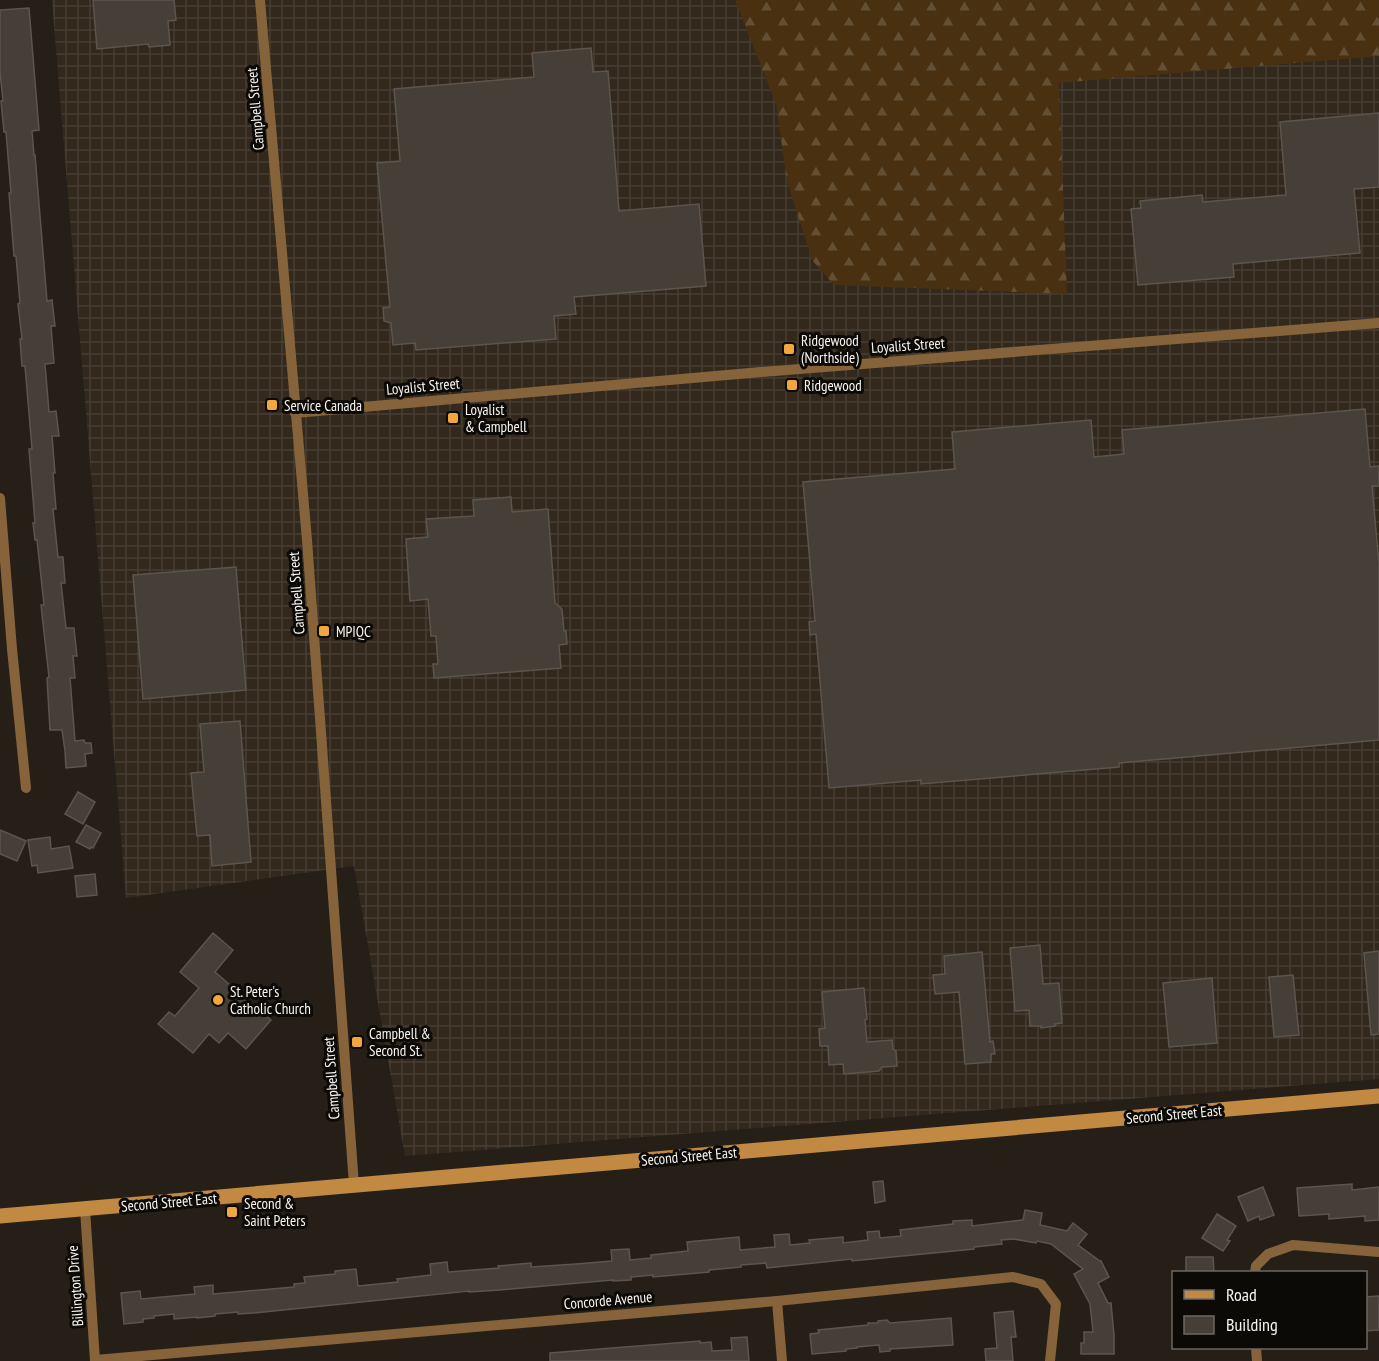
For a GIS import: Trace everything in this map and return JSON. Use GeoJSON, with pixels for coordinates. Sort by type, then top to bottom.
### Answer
{"type":"FeatureCollection","features":[{"type":"Feature","properties":{"kind":"main road","name":"Second Street East"},"geometry":{"type":"LineString","coordinates":[[0,1216],[1379,1096]]}},
{"type":"Feature","properties":{"kind":"street","name":"Campbell Street"},"geometry":{"type":"LineString","coordinates":[[260,0],[307,540],[354,1185]]}},
{"type":"Feature","properties":{"kind":"street","name":"Loyalist Street"},"geometry":{"type":"LineString","coordinates":[[295,413],[785,370],[1379,323]]}},
{"type":"Feature","properties":{"kind":"street"},"geometry":{"type":"LineString","coordinates":[[0,498],[26,788]]}},
{"type":"Feature","properties":{"kind":"street"},"geometry":{"type":"LineString","coordinates":[[0,650],[12,649]]}},
{"type":"Feature","properties":{"kind":"street","name":"Billington Drive"},"geometry":{"type":"LineString","coordinates":[[85,1209],[95,1360]]}},
{"type":"Feature","properties":{"kind":"street"},"geometry":{"type":"LineString","coordinates":[[1255,1271],[1256,1266],[1268,1254],[1293,1245],[1379,1252]]}},
{"type":"Feature","properties":{"kind":"street","name":"Concorde Avenue"},"geometry":{"type":"LineString","coordinates":[[95,1360],[1013,1277],[1041,1284],[1056,1304],[1050,1361]]}},
{"type":"Feature","properties":{"kind":"street"},"geometry":{"type":"LineString","coordinates":[[777,1300],[782,1361]]}},
{"type":"Feature","properties":{"kind":"shaded area"},"geometry":{"type":"Polygon","coordinates":[[[52,0],[1379,0],[1379,1079],[405,1156],[354,866],[126,898],[52,0]]]}},
{"type":"Feature","properties":{"kind":"green space"},"geometry":{"type":"Polygon","coordinates":[[[735,0],[1379,0],[1379,56],[1059,83],[1067,294],[834,285],[812,260],[787,181],[776,104],[735,0]]]}},
{"type":"Feature","properties":{"kind":"building"},"geometry":{"type":"Polygon","coordinates":[[[93,0],[174,0],[176,20],[168,21],[170,45],[149,47],[148,44],[97,49],[93,0]]]}},
{"type":"Feature","properties":{"kind":"building"},"geometry":{"type":"Polygon","coordinates":[[[29,8],[39,130],[32,131],[47,301],[52,300],[55,326],[51,326],[54,363],[45,364],[49,412],[56,411],[59,436],[52,436],[56,509],[53,509],[58,557],[63,557],[65,583],[61,583],[66,628],[74,628],[77,656],[73,656],[75,678],[70,678],[75,741],[84,740],[85,743],[91,743],[92,753],[85,754],[86,766],[66,768],[62,730],[50,730],[47,678],[49,677],[41,605],[44,605],[33,523],[35,523],[29,449],[32,449],[25,366],[22,366],[18,304],[20,303],[16,256],[14,256],[6,132],[4,132],[1,101],[3,101],[0,72],[0,10],[29,8]]]}},
{"type":"Feature","properties":{"kind":"building"},"geometry":{"type":"Polygon","coordinates":[[[591,48],[593,72],[608,71],[619,211],[699,204],[706,286],[574,297],[576,314],[554,316],[556,339],[416,350],[415,343],[393,345],[391,323],[384,321],[383,308],[390,307],[377,163],[400,161],[394,89],[534,77],[532,53],[591,48]]]}},
{"type":"Feature","properties":{"kind":"building"},"geometry":{"type":"Polygon","coordinates":[[[1379,113],[1379,187],[1354,189],[1360,253],[1233,264],[1234,277],[1138,285],[1131,209],[1141,208],[1140,201],[1202,195],[1203,202],[1286,195],[1280,122],[1379,113]]]}},
{"type":"Feature","properties":{"kind":"building"},"geometry":{"type":"Polygon","coordinates":[[[1365,409],[1370,467],[1379,466],[1379,486],[1372,486],[1379,564],[1379,740],[1119,763],[1119,767],[921,784],[921,780],[829,788],[816,634],[810,635],[809,622],[815,621],[803,482],[955,469],[952,432],[1091,420],[1094,457],[1124,454],[1122,430],[1365,409]]]}},
{"type":"Feature","properties":{"kind":"building"},"geometry":{"type":"Polygon","coordinates":[[[511,497],[512,512],[548,509],[555,603],[562,609],[564,631],[566,631],[567,644],[559,645],[561,668],[434,678],[433,664],[438,664],[436,636],[431,636],[428,599],[410,601],[406,539],[428,537],[426,519],[474,516],[473,500],[511,497]]]}},
{"type":"Feature","properties":{"kind":"building"},"geometry":{"type":"Polygon","coordinates":[[[236,567],[246,690],[143,699],[133,575],[236,567]]]}},
{"type":"Feature","properties":{"kind":"building"},"geometry":{"type":"Polygon","coordinates":[[[240,721],[251,862],[212,866],[210,835],[197,836],[191,773],[204,772],[200,724],[240,721]]]}},
{"type":"Feature","properties":{"kind":"building"},"geometry":{"type":"Polygon","coordinates":[[[78,792],[95,802],[83,824],[65,814],[78,792]]]}},
{"type":"Feature","properties":{"kind":"building"},"geometry":{"type":"Polygon","coordinates":[[[86,825],[101,833],[93,848],[90,849],[76,842],[86,825]]]}},
{"type":"Feature","properties":{"kind":"building"},"geometry":{"type":"Polygon","coordinates":[[[0,830],[26,841],[17,861],[0,854],[0,830]]]}},
{"type":"Feature","properties":{"kind":"building"},"geometry":{"type":"Polygon","coordinates":[[[50,837],[51,849],[69,846],[73,868],[38,873],[37,865],[32,866],[28,840],[50,837]]]}},
{"type":"Feature","properties":{"kind":"building"},"geometry":{"type":"Polygon","coordinates":[[[95,874],[97,895],[77,897],[75,876],[95,874]]]}},
{"type":"Feature","properties":{"kind":"building","name":"St. Peter's Catholic Church"},"geometry":{"type":"Polygon","coordinates":[[[213,933],[233,950],[215,972],[271,1020],[246,1049],[228,1033],[219,1043],[209,1034],[193,1053],[158,1024],[169,1012],[175,1016],[199,988],[180,972],[213,933]]]}},
{"type":"Feature","properties":{"kind":"building"},"geometry":{"type":"Polygon","coordinates":[[[1040,945],[1043,984],[1059,983],[1062,1023],[1041,1028],[1041,1026],[1030,1026],[1029,1010],[1015,1011],[1010,948],[1040,945]]]}},
{"type":"Feature","properties":{"kind":"building"},"geometry":{"type":"Polygon","coordinates":[[[1379,951],[1379,1034],[1371,1035],[1364,953],[1379,951]]]}},
{"type":"Feature","properties":{"kind":"building"},"geometry":{"type":"Polygon","coordinates":[[[982,952],[990,1042],[993,1041],[995,1054],[991,1054],[991,1062],[965,1064],[959,992],[935,994],[933,975],[945,974],[944,956],[982,952]]]}},
{"type":"Feature","properties":{"kind":"building"},"geometry":{"type":"Polygon","coordinates":[[[1293,975],[1299,1035],[1274,1037],[1269,977],[1293,975]]]}},
{"type":"Feature","properties":{"kind":"building"},"geometry":{"type":"Polygon","coordinates":[[[1212,978],[1217,1043],[1169,1047],[1163,983],[1212,978]]]}},
{"type":"Feature","properties":{"kind":"building"},"geometry":{"type":"Polygon","coordinates":[[[864,988],[867,1042],[892,1040],[893,1049],[896,1051],[897,1066],[882,1067],[879,1071],[844,1074],[843,1064],[829,1065],[828,1046],[820,1046],[819,1029],[825,1028],[822,992],[864,988]]]}},
{"type":"Feature","properties":{"kind":"building"},"geometry":{"type":"Polygon","coordinates":[[[883,1181],[885,1201],[875,1203],[873,1182],[883,1181]]]}},
{"type":"Feature","properties":{"kind":"building"},"geometry":{"type":"Polygon","coordinates":[[[1352,1184],[1352,1190],[1379,1187],[1379,1220],[1365,1221],[1365,1216],[1329,1219],[1329,1214],[1299,1216],[1297,1188],[1352,1184]]]}},
{"type":"Feature","properties":{"kind":"building"},"geometry":{"type":"Polygon","coordinates":[[[1263,1187],[1274,1215],[1260,1220],[1259,1216],[1248,1221],[1238,1197],[1263,1187]]]}},
{"type":"Feature","properties":{"kind":"building"},"geometry":{"type":"Polygon","coordinates":[[[1025,1210],[1042,1213],[1040,1225],[1067,1231],[1073,1223],[1087,1234],[1078,1245],[1101,1261],[1109,1277],[1098,1283],[1108,1303],[1111,1303],[1114,1354],[1081,1354],[1084,1332],[1093,1332],[1090,1304],[1074,1274],[1083,1269],[1051,1244],[1014,1239],[1001,1240],[1002,1244],[974,1247],[974,1249],[852,1261],[852,1259],[767,1268],[766,1263],[741,1265],[741,1267],[709,1270],[709,1272],[631,1277],[631,1280],[469,1291],[253,1313],[215,1314],[215,1316],[197,1318],[174,1319],[174,1314],[154,1316],[154,1318],[143,1319],[143,1322],[124,1324],[121,1293],[140,1291],[141,1299],[195,1294],[194,1287],[213,1285],[213,1294],[294,1287],[294,1284],[305,1283],[304,1277],[356,1269],[358,1286],[398,1282],[397,1279],[431,1275],[430,1264],[447,1262],[449,1272],[531,1263],[531,1267],[576,1264],[612,1261],[611,1250],[629,1249],[630,1260],[688,1251],[687,1242],[739,1237],[740,1250],[775,1247],[774,1235],[789,1234],[790,1245],[810,1243],[809,1240],[843,1237],[843,1243],[868,1240],[867,1232],[879,1231],[880,1238],[901,1236],[900,1230],[953,1224],[953,1221],[972,1220],[972,1226],[1023,1220],[1025,1210]]]}},
{"type":"Feature","properties":{"kind":"building"},"geometry":{"type":"Polygon","coordinates":[[[1217,1214],[1236,1226],[1223,1251],[1202,1238],[1217,1214]]]}},
{"type":"Feature","properties":{"kind":"building"},"geometry":{"type":"Polygon","coordinates":[[[1186,1257],[1213,1257],[1214,1271],[1186,1271],[1186,1257]]]}},
{"type":"Feature","properties":{"kind":"building"},"geometry":{"type":"Polygon","coordinates":[[[1379,1296],[1379,1330],[1367,1331],[1367,1297],[1379,1296]]]}},
{"type":"Feature","properties":{"kind":"building"},"geometry":{"type":"Polygon","coordinates":[[[1013,1311],[1016,1337],[1011,1337],[1013,1361],[986,1361],[985,1349],[997,1348],[994,1313],[1013,1311]]]}},
{"type":"Feature","properties":{"kind":"building"},"geometry":{"type":"Polygon","coordinates":[[[951,1318],[953,1345],[890,1349],[890,1351],[880,1352],[879,1345],[812,1354],[810,1334],[819,1333],[818,1330],[868,1325],[868,1323],[887,1320],[890,1323],[951,1318]]]}},
{"type":"Feature","properties":{"kind":"building"},"geometry":{"type":"Polygon","coordinates":[[[747,1337],[749,1361],[550,1361],[550,1353],[700,1341],[700,1343],[711,1342],[712,1351],[732,1350],[731,1338],[747,1337]]]}},
{"type":"Feature","properties":{"kind":"place","name":"Ridgewood (Northside)"},"geometry":{"type":"Point","coordinates":[789,349]}},
{"type":"Feature","properties":{"kind":"place","name":"Ridgewood"},"geometry":{"type":"Point","coordinates":[792,385]}},
{"type":"Feature","properties":{"kind":"place","name":"Service Canada"},"geometry":{"type":"Point","coordinates":[272,405]}},
{"type":"Feature","properties":{"kind":"place","name":"Loyalist & Campbell"},"geometry":{"type":"Point","coordinates":[453,418]}},
{"type":"Feature","properties":{"kind":"place","name":"MPIQC"},"geometry":{"type":"Point","coordinates":[324,631]}},
{"type":"Feature","properties":{"kind":"place","name":"St. Peter's Catholic Church"},"geometry":{"type":"Point","coordinates":[218,1000]}},
{"type":"Feature","properties":{"kind":"place","name":"Campbell & Second St."},"geometry":{"type":"Point","coordinates":[357,1042]}},
{"type":"Feature","properties":{"kind":"place","name":"Second & Saint Peters"},"geometry":{"type":"Point","coordinates":[232,1212]}}]}
